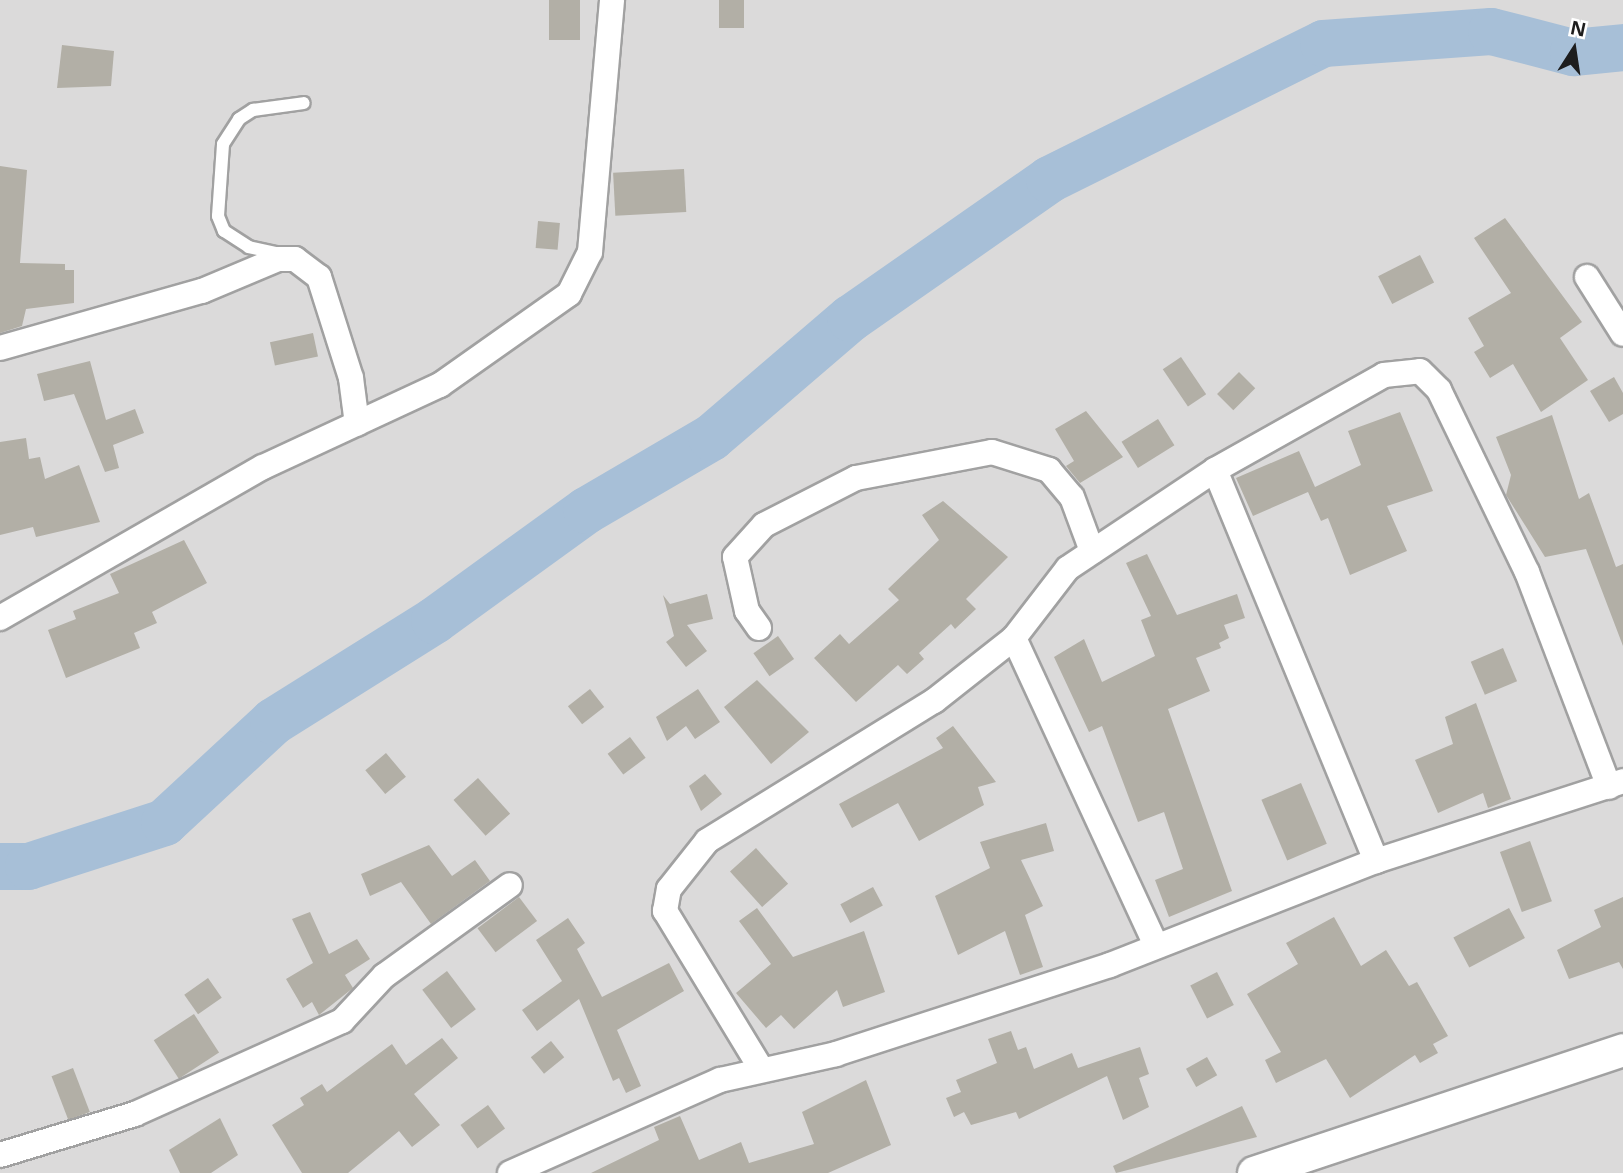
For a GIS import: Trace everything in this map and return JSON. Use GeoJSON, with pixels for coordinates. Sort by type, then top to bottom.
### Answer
{"type":"FeatureCollection","features":[{"type":"Feature","properties":{"kind":"street"},"geometry":{"type":"LineString","coordinates":[[0,618],[71,582],[163,521],[440,385],[496,350],[569,294],[582,274],[593,227],[612,0]]}},
{"type":"Feature","properties":{"kind":"street"},"geometry":{"type":"LineString","coordinates":[[0,348],[295,259],[319,277],[351,378],[357,424]]}},
{"type":"Feature","properties":{"kind":"street"},"geometry":{"type":"LineString","coordinates":[[1587,277],[1623,334]]}},
{"type":"Feature","properties":{"kind":"street"},"geometry":{"type":"LineString","coordinates":[[510,1173],[760,1067],[877,1042],[1156,945],[1376,861],[1616,784],[1515,544],[1439,390],[1420,371],[1384,374],[1215,470],[1068,568],[1014,638],[934,701],[720,830],[669,889],[666,911],[760,1067]]}},
{"type":"Feature","properties":{"kind":"street"},"geometry":{"type":"LineString","coordinates":[[759,628],[747,611],[736,557],[764,525],[856,478],[992,453],[1049,470],[1072,497],[1093,551]]}},
{"type":"Feature","properties":{"kind":"street"},"geometry":{"type":"LineString","coordinates":[[1215,470],[1376,861]]}},
{"type":"Feature","properties":{"kind":"street"},"geometry":{"type":"LineString","coordinates":[[1014,638],[1156,945]]}},
{"type":"Feature","properties":{"kind":"street"},"geometry":{"type":"LineString","coordinates":[[0,1155],[135,1114],[342,1021],[384,976],[510,885]]}},
{"type":"Feature","properties":{"kind":"street"},"geometry":{"type":"LineString","coordinates":[[1254,1173],[1623,1050]]}},
{"type":"Feature","properties":{"kind":"lane"},"geometry":{"type":"LineString","coordinates":[[295,259],[234,240],[224,230],[219,204],[223,144],[233,125],[253,110],[304,103]]}},
{"type":"Feature","properties":{"kind":"shaded area"},"geometry":{"type":"Polygon","coordinates":[[[0,0],[1623,0],[1623,1173],[0,1173],[0,0]]]}},
{"type":"Feature","properties":{"kind":"building"},"geometry":{"type":"Polygon","coordinates":[[[549,0],[580,0],[580,40],[549,40],[549,0]]]}},
{"type":"Feature","properties":{"kind":"building"},"geometry":{"type":"Polygon","coordinates":[[[719,0],[744,0],[744,28],[719,28],[719,0]]]}},
{"type":"Feature","properties":{"kind":"building"},"geometry":{"type":"Polygon","coordinates":[[[62,45],[114,51],[111,86],[57,88],[62,45]]]}},
{"type":"Feature","properties":{"kind":"building"},"geometry":{"type":"Polygon","coordinates":[[[0,166],[27,170],[20,263],[65,264],[65,270],[74,270],[74,303],[26,309],[22,326],[0,333],[0,166]]]}},
{"type":"Feature","properties":{"kind":"building"},"geometry":{"type":"Polygon","coordinates":[[[684,169],[686,212],[615,216],[613,173],[684,169]]]}},
{"type":"Feature","properties":{"kind":"building"},"geometry":{"type":"Polygon","coordinates":[[[1505,218],[1582,322],[1560,338],[1588,380],[1541,412],[1513,364],[1490,378],[1474,352],[1484,346],[1468,318],[1511,293],[1474,238],[1505,218]]]}},
{"type":"Feature","properties":{"kind":"building"},"geometry":{"type":"Polygon","coordinates":[[[538,221],[560,223],[558,250],[536,248],[538,221]]]}},
{"type":"Feature","properties":{"kind":"building"},"geometry":{"type":"Polygon","coordinates":[[[1420,255],[1434,283],[1392,304],[1378,276],[1420,255]]]}},
{"type":"Feature","properties":{"kind":"building"},"geometry":{"type":"Polygon","coordinates":[[[313,333],[318,356],[275,366],[270,342],[313,333]]]}},
{"type":"Feature","properties":{"kind":"building"},"geometry":{"type":"Polygon","coordinates":[[[1181,357],[1206,394],[1188,407],[1163,369],[1181,357]]]}},
{"type":"Feature","properties":{"kind":"building"},"geometry":{"type":"Polygon","coordinates":[[[90,361],[106,420],[135,409],[144,433],[113,445],[119,468],[105,472],[74,394],[44,401],[37,374],[90,361]]]}},
{"type":"Feature","properties":{"kind":"building"},"geometry":{"type":"Polygon","coordinates":[[[1239,372],[1255,388],[1233,410],[1217,394],[1239,372]]]}},
{"type":"Feature","properties":{"kind":"building"},"geometry":{"type":"Polygon","coordinates":[[[1614,377],[1623,393],[1623,414],[1609,422],[1590,391],[1614,377]]]}},
{"type":"Feature","properties":{"kind":"building"},"geometry":{"type":"Polygon","coordinates":[[[1086,411],[1123,457],[1080,483],[1066,466],[1074,461],[1055,429],[1086,411]]]}},
{"type":"Feature","properties":{"kind":"building"},"geometry":{"type":"Polygon","coordinates":[[[1400,412],[1433,491],[1387,506],[1407,551],[1350,575],[1328,518],[1321,521],[1308,492],[1253,516],[1236,478],[1299,451],[1315,487],[1361,465],[1348,431],[1400,412]]]}},
{"type":"Feature","properties":{"kind":"building"},"geometry":{"type":"Polygon","coordinates":[[[1552,415],[1579,499],[1589,493],[1616,567],[1623,564],[1623,646],[1586,549],[1545,557],[1506,495],[1511,475],[1496,437],[1552,415]]]}},
{"type":"Feature","properties":{"kind":"building"},"geometry":{"type":"Polygon","coordinates":[[[1158,419],[1174,445],[1138,468],[1122,442],[1158,419]]]}},
{"type":"Feature","properties":{"kind":"building"},"geometry":{"type":"Polygon","coordinates":[[[26,438],[29,459],[40,457],[45,479],[79,465],[100,522],[36,537],[33,527],[0,535],[0,442],[26,438]]]}},
{"type":"Feature","properties":{"kind":"building"},"geometry":{"type":"Polygon","coordinates":[[[943,501],[1008,557],[966,599],[976,609],[955,629],[951,624],[919,653],[924,659],[907,674],[898,665],[856,702],[814,658],[840,634],[849,644],[899,600],[888,589],[939,540],[922,515],[943,501]]]}},
{"type":"Feature","properties":{"kind":"building"},"geometry":{"type":"Polygon","coordinates":[[[184,540],[207,583],[152,612],[157,623],[134,633],[140,648],[66,678],[48,630],[76,619],[73,611],[119,593],[110,574],[184,540]]]}},
{"type":"Feature","properties":{"kind":"building"},"geometry":{"type":"Polygon","coordinates":[[[1147,554],[1177,615],[1237,594],[1245,618],[1224,625],[1229,638],[1219,643],[1221,648],[1196,658],[1210,691],[1168,709],[1232,891],[1169,917],[1155,880],[1183,869],[1164,812],[1138,822],[1102,726],[1089,732],[1054,657],[1084,639],[1102,682],[1155,656],[1141,620],[1151,616],[1126,563],[1147,554]]]}},
{"type":"Feature","properties":{"kind":"building"},"geometry":{"type":"Polygon","coordinates":[[[707,594],[713,619],[687,625],[707,651],[686,667],[666,642],[674,636],[663,595],[670,604],[707,594]]]}},
{"type":"Feature","properties":{"kind":"building"},"geometry":{"type":"Polygon","coordinates":[[[778,636],[794,659],[769,676],[753,653],[778,636]]]}},
{"type":"Feature","properties":{"kind":"building"},"geometry":{"type":"Polygon","coordinates":[[[1503,648],[1517,681],[1485,695],[1471,662],[1503,648]]]}},
{"type":"Feature","properties":{"kind":"building"},"geometry":{"type":"Polygon","coordinates":[[[757,680],[809,732],[771,764],[724,707],[757,680]]]}},
{"type":"Feature","properties":{"kind":"building"},"geometry":{"type":"Polygon","coordinates":[[[590,689],[604,707],[582,724],[568,706],[590,689]]]}},
{"type":"Feature","properties":{"kind":"building"},"geometry":{"type":"Polygon","coordinates":[[[698,689],[720,722],[695,739],[686,726],[667,741],[656,717],[698,689]]]}},
{"type":"Feature","properties":{"kind":"building"},"geometry":{"type":"Polygon","coordinates":[[[1476,703],[1511,799],[1488,808],[1483,793],[1438,813],[1415,760],[1453,744],[1445,717],[1476,703]]]}},
{"type":"Feature","properties":{"kind":"building"},"geometry":{"type":"Polygon","coordinates":[[[953,726],[996,782],[978,787],[984,805],[919,841],[898,803],[852,828],[839,804],[943,748],[936,738],[953,726]]]}},
{"type":"Feature","properties":{"kind":"building"},"geometry":{"type":"Polygon","coordinates":[[[630,737],[646,758],[623,775],[608,754],[630,737]]]}},
{"type":"Feature","properties":{"kind":"building"},"geometry":{"type":"Polygon","coordinates":[[[386,753],[406,777],[385,794],[365,770],[386,753]]]}},
{"type":"Feature","properties":{"kind":"building"},"geometry":{"type":"Polygon","coordinates":[[[705,774],[722,794],[701,811],[689,786],[705,774]]]}},
{"type":"Feature","properties":{"kind":"building"},"geometry":{"type":"Polygon","coordinates":[[[478,778],[510,814],[486,836],[453,800],[478,778]]]}},
{"type":"Feature","properties":{"kind":"building"},"geometry":{"type":"Polygon","coordinates":[[[1301,783],[1327,844],[1287,861],[1261,800],[1301,783]]]}},
{"type":"Feature","properties":{"kind":"building"},"geometry":{"type":"Polygon","coordinates":[[[1046,823],[1054,851],[1021,860],[1043,906],[1025,915],[1043,967],[1020,975],[1005,931],[958,955],[935,896],[990,868],[980,842],[1046,823]]]}},
{"type":"Feature","properties":{"kind":"building"},"geometry":{"type":"Polygon","coordinates":[[[1530,841],[1552,901],[1522,912],[1500,852],[1530,841]]]}},
{"type":"Feature","properties":{"kind":"building"},"geometry":{"type":"Polygon","coordinates":[[[429,845],[452,876],[475,860],[490,881],[431,924],[401,882],[370,896],[361,874],[429,845]]]}},
{"type":"Feature","properties":{"kind":"building"},"geometry":{"type":"Polygon","coordinates":[[[756,848],[788,884],[762,907],[730,871],[756,848]]]}},
{"type":"Feature","properties":{"kind":"building"},"geometry":{"type":"Polygon","coordinates":[[[873,887],[883,906],[850,923],[840,904],[873,887]]]}},
{"type":"Feature","properties":{"kind":"building"},"geometry":{"type":"Polygon","coordinates":[[[519,897],[537,921],[496,952],[477,928],[519,897]]]}},
{"type":"Feature","properties":{"kind":"building"},"geometry":{"type":"Polygon","coordinates":[[[1623,897],[1623,969],[1619,962],[1569,979],[1557,950],[1601,927],[1594,910],[1623,897]]]}},
{"type":"Feature","properties":{"kind":"building"},"geometry":{"type":"Polygon","coordinates":[[[757,908],[793,957],[864,931],[885,992],[843,1007],[837,990],[794,1029],[781,1015],[766,1028],[736,993],[771,964],[739,921],[757,908]]]}},
{"type":"Feature","properties":{"kind":"building"},"geometry":{"type":"Polygon","coordinates":[[[1509,908],[1525,938],[1469,968],[1453,938],[1509,908]]]}},
{"type":"Feature","properties":{"kind":"building"},"geometry":{"type":"Polygon","coordinates":[[[310,912],[329,954],[357,939],[370,959],[345,975],[353,988],[319,1015],[312,1002],[303,1008],[286,979],[313,963],[292,919],[310,912]]]}},
{"type":"Feature","properties":{"kind":"building"},"geometry":{"type":"Polygon","coordinates":[[[1334,917],[1361,966],[1386,950],[1409,986],[1417,982],[1448,1036],[1433,1044],[1438,1053],[1420,1063],[1415,1055],[1350,1098],[1326,1059],[1276,1083],[1265,1060],[1281,1052],[1247,994],[1298,964],[1286,943],[1334,917]]]}},
{"type":"Feature","properties":{"kind":"building"},"geometry":{"type":"Polygon","coordinates":[[[568,918],[585,943],[577,949],[602,997],[669,963],[684,991],[617,1030],[641,1086],[626,1093],[619,1078],[613,1081],[579,999],[537,1031],[522,1010],[562,981],[536,940],[568,918]]]}},
{"type":"Feature","properties":{"kind":"building"},"geometry":{"type":"Polygon","coordinates":[[[447,971],[476,1009],[451,1028],[422,990],[447,971]]]}},
{"type":"Feature","properties":{"kind":"building"},"geometry":{"type":"Polygon","coordinates":[[[1217,972],[1234,1005],[1207,1019],[1190,986],[1217,972]]]}},
{"type":"Feature","properties":{"kind":"building"},"geometry":{"type":"Polygon","coordinates":[[[208,978],[222,998],[198,1014],[184,995],[208,978]]]}},
{"type":"Feature","properties":{"kind":"building"},"geometry":{"type":"Polygon","coordinates":[[[194,1014],[219,1053],[179,1079],[154,1040],[194,1014]]]}},
{"type":"Feature","properties":{"kind":"building"},"geometry":{"type":"Polygon","coordinates":[[[1011,1031],[1018,1050],[1026,1047],[1034,1069],[1072,1053],[1078,1068],[1140,1047],[1149,1074],[1139,1078],[1149,1107],[1123,1120],[1107,1076],[1019,1119],[1016,1112],[971,1125],[964,1112],[954,1117],[946,1098],[961,1092],[956,1080],[997,1063],[988,1039],[1011,1031]]]}},
{"type":"Feature","properties":{"kind":"building"},"geometry":{"type":"Polygon","coordinates":[[[442,1038],[458,1058],[414,1094],[440,1125],[412,1147],[399,1131],[348,1173],[302,1173],[272,1125],[304,1105],[300,1098],[322,1084],[327,1092],[392,1044],[406,1065],[442,1038]]]}},
{"type":"Feature","properties":{"kind":"building"},"geometry":{"type":"Polygon","coordinates":[[[551,1041],[564,1057],[544,1074],[531,1057],[551,1041]]]}},
{"type":"Feature","properties":{"kind":"building"},"geometry":{"type":"Polygon","coordinates":[[[1207,1057],[1217,1075],[1196,1087],[1186,1069],[1207,1057]]]}},
{"type":"Feature","properties":{"kind":"building"},"geometry":{"type":"Polygon","coordinates":[[[73,1068],[90,1112],[68,1120],[52,1076],[73,1068]]]}},
{"type":"Feature","properties":{"kind":"building"},"geometry":{"type":"Polygon","coordinates":[[[866,1080],[891,1145],[828,1173],[591,1173],[659,1140],[654,1127],[680,1116],[699,1160],[741,1142],[749,1163],[814,1144],[802,1112],[866,1080]]]}},
{"type":"Feature","properties":{"kind":"building"},"geometry":{"type":"Polygon","coordinates":[[[488,1105],[505,1128],[478,1148],[460,1125],[488,1105]]]}},
{"type":"Feature","properties":{"kind":"building"},"geometry":{"type":"Polygon","coordinates":[[[1242,1106],[1257,1137],[1116,1173],[1113,1166],[1242,1106]]]}},
{"type":"Feature","properties":{"kind":"building"},"geometry":{"type":"Polygon","coordinates":[[[220,1118],[238,1155],[211,1173],[180,1173],[169,1150],[220,1118]]]}},
{"type":"Feature","properties":{"kind":"waterway"},"geometry":{"type":"LineString","coordinates":[[0,866],[28,866],[164,822],[273,721],[434,620],[586,510],[711,437],[850,318],[1049,179],[1323,43],[1491,31],[1573,52],[1623,47]]}}]}
